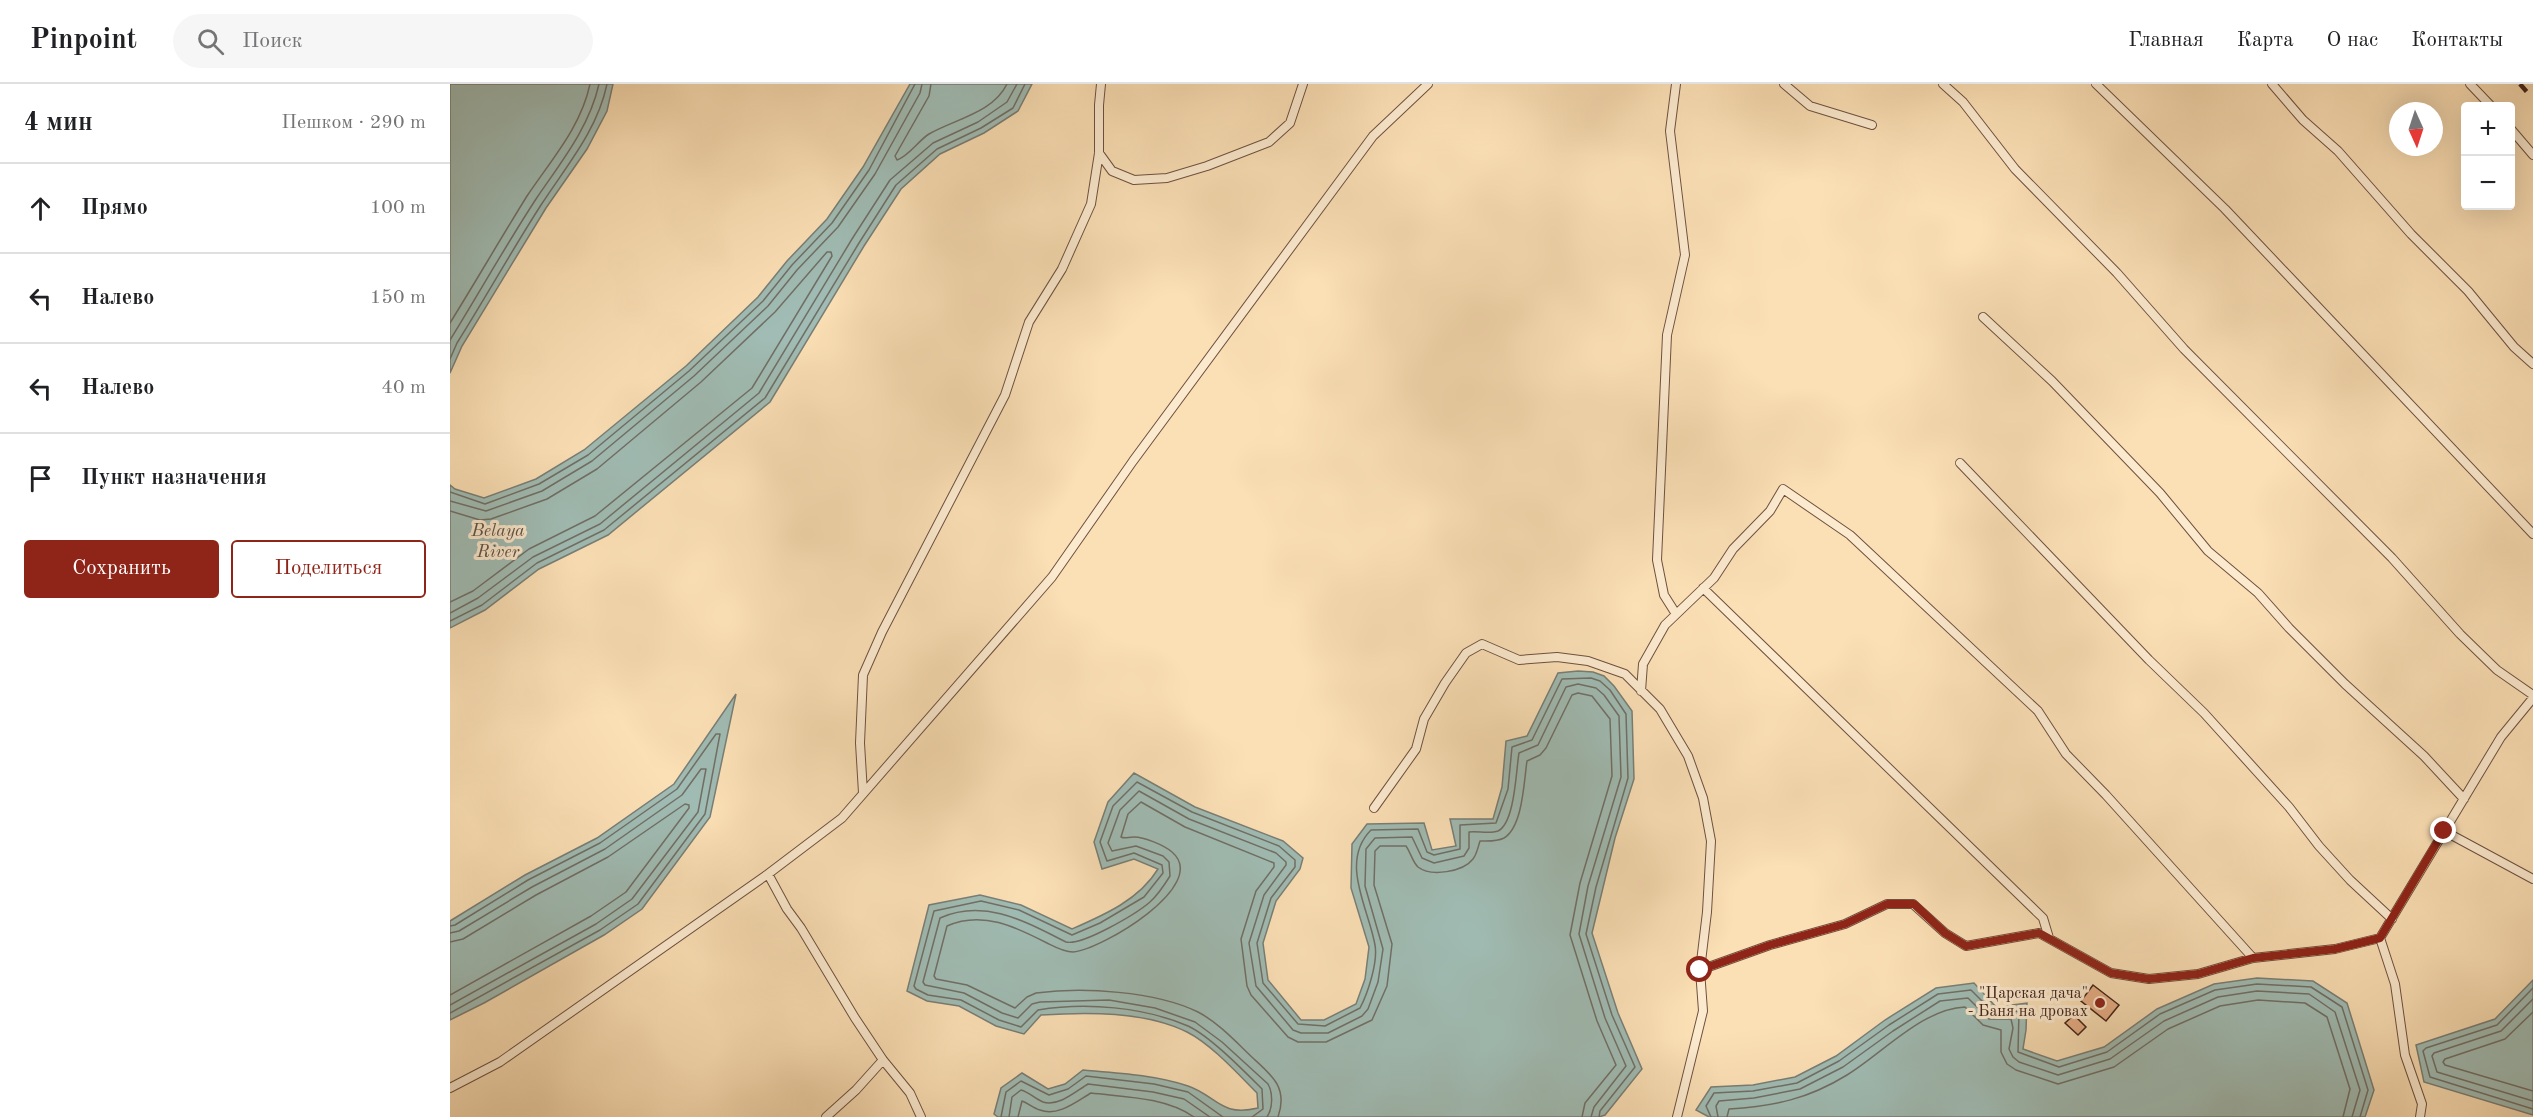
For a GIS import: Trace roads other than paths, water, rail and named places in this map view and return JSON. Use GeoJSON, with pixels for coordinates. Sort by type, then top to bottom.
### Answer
{"type":"FeatureCollection","features":[{"type":"Feature","properties":{"kind":"lane"},"geometry":{"type":"LineString","coordinates":[[863,793],[860,743],[863,675],[882,632],[1005,395],[1029,322],[1062,269],[1091,204],[1099,153],[1101,84]]}},
{"type":"Feature","properties":{"kind":"lane"},"geometry":{"type":"LineString","coordinates":[[1099,153],[1112,171],[1134,180],[1167,178],[1207,166],[1269,142],[1290,123],[1302,84]]}},
{"type":"Feature","properties":{"kind":"lane"},"geometry":{"type":"LineString","coordinates":[[450,1088],[500,1062],[768,874],[842,818],[1052,578],[1133,461],[1373,136],[1428,84]]}},
{"type":"Feature","properties":{"kind":"lane"},"geometry":{"type":"LineString","coordinates":[[1676,84],[1670,131],[1684,255],[1667,335],[1657,560],[1664,595],[1676,614]]}},
{"type":"Feature","properties":{"kind":"lane"},"geometry":{"type":"LineString","coordinates":[[1784,84],[1810,106],[1872,125]]}},
{"type":"Feature","properties":{"kind":"lane"},"geometry":{"type":"LineString","coordinates":[[1700,970],[1770,945],[1845,924],[1887,904],[1914,904],[1945,933],[1966,946],[2039,933],[2111,973],[2149,979],[2198,974],[2253,958],[2335,949],[2380,938],[2501,737],[2533,697],[2489,663],[2392,558],[2184,349],[2117,273],[2015,169],[1963,102],[1943,84]]}},
{"type":"Feature","properties":{"kind":"lane"},"geometry":{"type":"LineString","coordinates":[[2096,84],[2225,209],[2533,534]]}},
{"type":"Feature","properties":{"kind":"lane"},"geometry":{"type":"LineString","coordinates":[[2272,84],[2303,120],[2338,151],[2411,234],[2468,291],[2514,347],[2533,364]]}},
{"type":"Feature","properties":{"kind":"lane"},"geometry":{"type":"LineString","coordinates":[[2470,84],[2487,102]]}},
{"type":"Feature","properties":{"kind":"lane"},"geometry":{"type":"LineString","coordinates":[[2515,133],[2533,155]]}},
{"type":"Feature","properties":{"kind":"lane"},"geometry":{"type":"LineString","coordinates":[[1983,317],[2052,381],[2160,493],[2208,551],[2258,593],[2344,684],[2424,756],[2464,799]]}},
{"type":"Feature","properties":{"kind":"lane"},"geometry":{"type":"LineString","coordinates":[[1960,463],[2149,660],[2204,713],[2289,807],[2319,846],[2350,880],[2392,919]]}},
{"type":"Feature","properties":{"kind":"lane"},"geometry":{"type":"LineString","coordinates":[[1641,691],[1643,664],[1665,625],[1714,578],[1733,549],[1770,511],[1784,489],[1850,535],[2038,711],[2066,754],[2253,958]]}},
{"type":"Feature","properties":{"kind":"lane"},"geometry":{"type":"LineString","coordinates":[[1703,588],[2043,918],[2049,938]]}},
{"type":"Feature","properties":{"kind":"lane"},"geometry":{"type":"LineString","coordinates":[[1374,808],[1416,749],[1424,719],[1445,683],[1466,653],[1482,644],[1519,660],[1557,657],[1588,661],[1625,674],[1660,709],[1688,756],[1703,798],[1712,841],[1700,970],[1703,1011],[1677,1117]]}},
{"type":"Feature","properties":{"kind":"lane"},"geometry":{"type":"LineString","coordinates":[[2444,831],[2533,879]]}},
{"type":"Feature","properties":{"kind":"lane"},"geometry":{"type":"LineString","coordinates":[[768,874],[787,909],[883,1060],[910,1093],[921,1117]]}},
{"type":"Feature","properties":{"kind":"lane"},"geometry":{"type":"LineString","coordinates":[[2380,938],[2395,984],[2405,1055],[2422,1104],[2420,1117]]}},
{"type":"Feature","properties":{"kind":"lane"},"geometry":{"type":"LineString","coordinates":[[826,1117],[856,1090],[883,1060]]}},
{"type":"Feature","properties":{"kind":"water"},"geometry":{"type":"Polygon","coordinates":[[[450,84],[613,84],[607,111],[587,149],[546,208],[462,346],[450,373],[450,84]]]}},
{"type":"Feature","properties":{"kind":"water","name":"Belaya River"},"geometry":{"type":"Polygon","coordinates":[[[910,84],[1032,84],[1018,111],[984,133],[940,154],[901,189],[770,402],[608,535],[539,569],[485,610],[450,628],[450,485],[455,489],[484,498],[536,479],[584,450],[686,366],[758,297],[787,261],[827,219],[863,167],[910,84]]]}},
{"type":"Feature","properties":{"kind":"water"},"geometry":{"type":"Polygon","coordinates":[[[1593,672],[1604,676],[1632,711],[1634,779],[1615,838],[1592,933],[1618,1013],[1642,1069],[1605,1115],[1599,1117],[998,1117],[994,1114],[1001,1088],[1022,1073],[1048,1089],[1065,1084],[1083,1070],[1163,1079],[1198,1090],[1227,1108],[1245,1110],[1258,1108],[1257,1093],[1224,1060],[1196,1037],[1171,1025],[1115,1014],[1041,1015],[1024,1034],[996,1026],[959,1006],[927,1001],[907,991],[929,905],[980,895],[1021,905],[1072,929],[1108,912],[1141,889],[1158,869],[1134,859],[1102,869],[1094,842],[1108,802],[1134,773],[1195,807],[1283,841],[1303,858],[1300,869],[1276,901],[1263,943],[1268,980],[1301,1020],[1324,1020],[1356,1004],[1365,979],[1369,947],[1351,888],[1352,844],[1367,824],[1424,823],[1432,850],[1456,846],[1450,819],[1493,819],[1502,787],[1506,741],[1527,736],[1558,673],[1593,672]]]}},
{"type":"Feature","properties":{"kind":"water"},"geometry":{"type":"Polygon","coordinates":[[[736,694],[710,817],[642,909],[604,935],[450,1020],[450,921],[525,875],[597,838],[674,784],[736,694]]]}},
{"type":"Feature","properties":{"kind":"water"},"geometry":{"type":"Polygon","coordinates":[[[2257,978],[2313,981],[2347,1003],[2374,1090],[2365,1117],[1709,1117],[1696,1110],[1711,1087],[1753,1085],[1795,1077],[1836,1056],[1885,1020],[1936,988],[1974,983],[1996,1007],[2027,1003],[2023,1049],[2057,1061],[2104,1047],[2157,1009],[2214,984],[2257,978]]]}},
{"type":"Feature","properties":{"kind":"water"},"geometry":{"type":"Polygon","coordinates":[[[2533,980],[2533,1115],[2424,1082],[2416,1045],[2495,1019],[2533,980]]]}},
{"type":"Feature","properties":{"kind":"railway"},"geometry":{"type":"LineString","coordinates":[[2520,84],[2533,99]]}},
{"type":"Feature","properties":{"kind":"place","name":"\"Царская дача\" - Баня на дровах"},"geometry":{"type":"Point","coordinates":[2100,1003]}}]}
